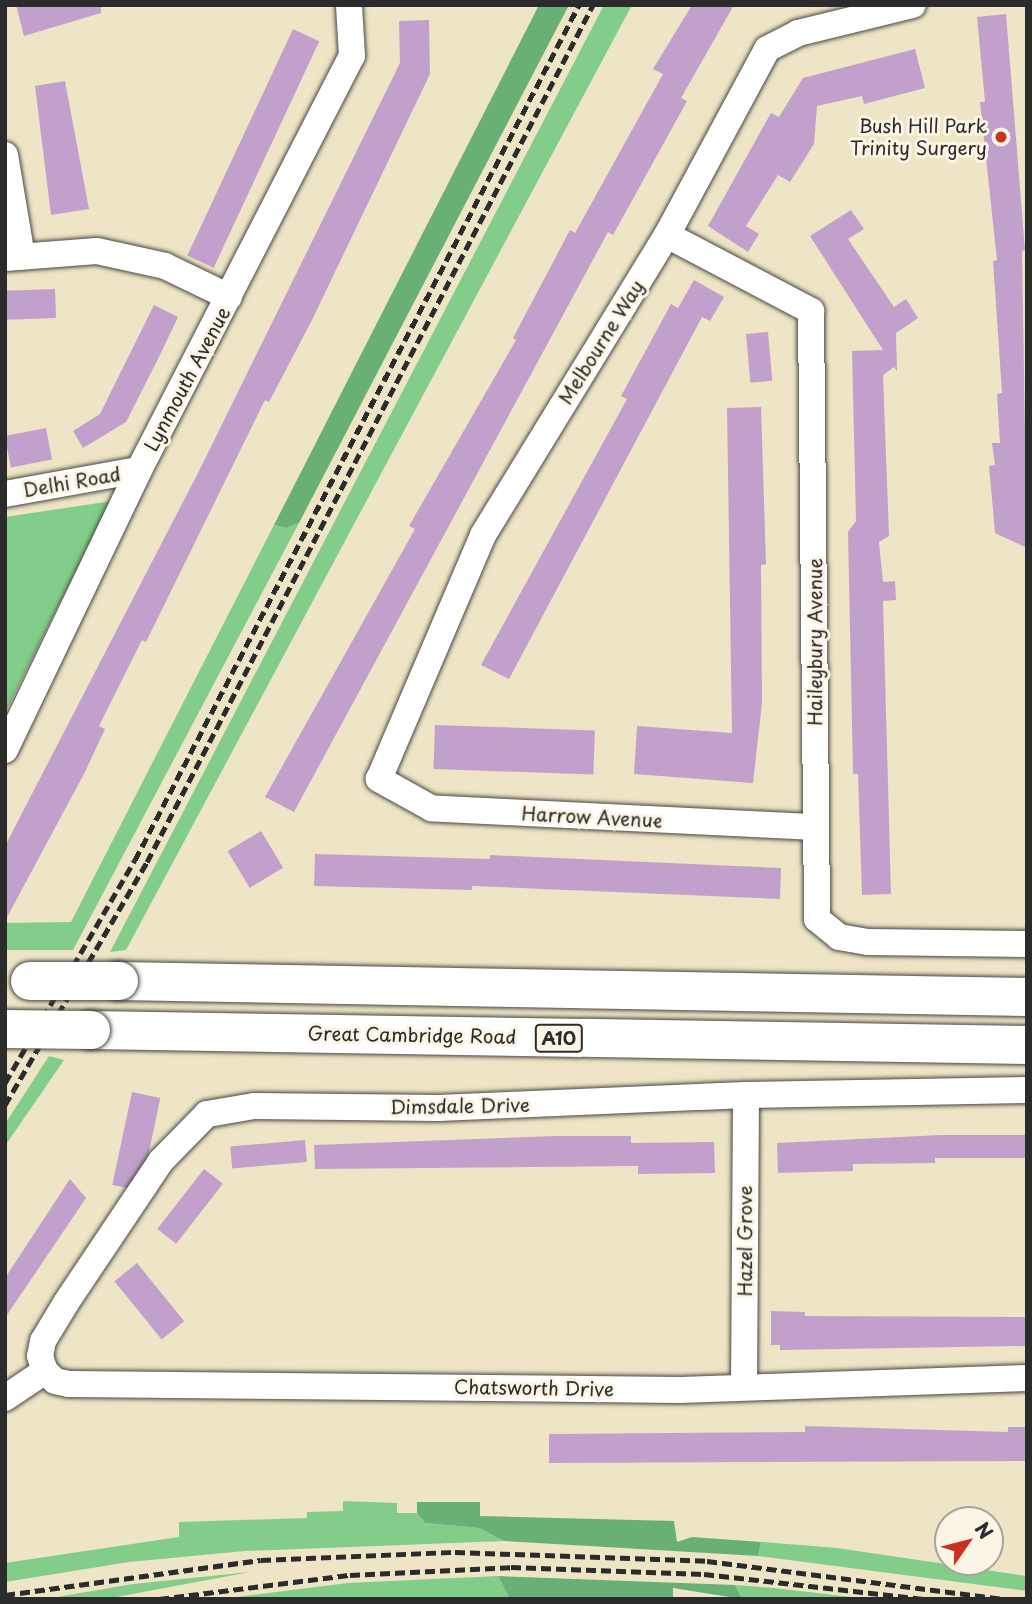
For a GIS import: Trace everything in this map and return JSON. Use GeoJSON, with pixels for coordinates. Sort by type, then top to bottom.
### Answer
{"type":"FeatureCollection","features":[{"type":"Feature","properties":{"kind":"highway"},"geometry":{"type":"LineString","coordinates":[[17,981],[1027,997]]}},
{"type":"Feature","properties":{"kind":"highway","name":"Great Cambridge Road"},"geometry":{"type":"LineString","coordinates":[[5,1029],[1027,1045]]}},
{"type":"Feature","properties":{"kind":"street","name":"Lynmouth Avenue"},"geometry":{"type":"LineString","coordinates":[[5,751],[139,470],[352,56],[349,5]]}},
{"type":"Feature","properties":{"kind":"street","name":"Melbourne Way"},"geometry":{"type":"LineString","coordinates":[[379,779],[483,535],[667,235],[767,49],[798,33],[914,5]]}},
{"type":"Feature","properties":{"kind":"street"},"geometry":{"type":"LineString","coordinates":[[5,155],[14,258],[97,251],[165,265],[229,296]]}},
{"type":"Feature","properties":{"kind":"street","name":"Haileybury Avenue"},"geometry":{"type":"LineString","coordinates":[[667,235],[811,312],[816,600],[813,827],[815,910],[831,933],[868,942],[1027,944]]}},
{"type":"Feature","properties":{"kind":"street","name":"Delhi Road"},"geometry":{"type":"LineString","coordinates":[[5,494],[139,470]]}},
{"type":"Feature","properties":{"kind":"street","name":"Harrow Avenue"},"geometry":{"type":"LineString","coordinates":[[379,779],[431,808],[813,827]]}},
{"type":"Feature","properties":{"kind":"street","name":"Dimsdale Drive"},"geometry":{"type":"LineString","coordinates":[[45,1371],[40,1356],[43,1341],[66,1303],[161,1161],[207,1114],[254,1106],[438,1108],[746,1095],[1027,1090]]}},
{"type":"Feature","properties":{"kind":"street","name":"Hazel Grove"},"geometry":{"type":"LineString","coordinates":[[744,1387],[746,1095]]}},
{"type":"Feature","properties":{"kind":"street"},"geometry":{"type":"LineString","coordinates":[[5,1398],[45,1371]]}},
{"type":"Feature","properties":{"kind":"street","name":"Chatsworth Drive"},"geometry":{"type":"LineString","coordinates":[[45,1371],[55,1381],[69,1384],[744,1387],[1027,1378]]}},
{"type":"Feature","properties":{"kind":"green space"},"geometry":{"type":"Polygon","coordinates":[[[539,5],[569,5],[299,523],[286,528],[274,525],[539,5]]]}},
{"type":"Feature","properties":{"kind":"green space"},"geometry":{"type":"Polygon","coordinates":[[[604,5],[632,5],[126,950],[110,952],[604,5]]]}},
{"type":"Feature","properties":{"kind":"green space"},"geometry":{"type":"Polygon","coordinates":[[[112,501],[57,608],[5,713],[5,517],[112,501]]]}},
{"type":"Feature","properties":{"kind":"green space"},"geometry":{"type":"Polygon","coordinates":[[[299,523],[73,950],[5,950],[5,923],[71,922],[274,525],[286,528],[299,523]]]}},
{"type":"Feature","properties":{"kind":"green space"},"geometry":{"type":"Polygon","coordinates":[[[49,1056],[64,1060],[5,1146],[5,1124],[49,1056]]]}},
{"type":"Feature","properties":{"kind":"green space"},"geometry":{"type":"Polygon","coordinates":[[[343,1501],[397,1503],[397,1513],[417,1513],[425,1523],[479,1528],[504,1541],[245,1551],[129,1562],[5,1582],[5,1563],[179,1537],[179,1522],[307,1518],[307,1512],[343,1511],[343,1501]]]}},
{"type":"Feature","properties":{"kind":"green space"},"geometry":{"type":"Polygon","coordinates":[[[417,1502],[480,1502],[480,1516],[674,1521],[677,1542],[692,1537],[761,1542],[758,1556],[504,1541],[479,1528],[425,1523],[417,1513],[417,1502]]]}},
{"type":"Feature","properties":{"kind":"green space"},"geometry":{"type":"Polygon","coordinates":[[[761,1542],[837,1548],[934,1562],[934,1576],[1004,1576],[1004,1573],[1027,1576],[1027,1591],[758,1556],[761,1542]]]}},
{"type":"Feature","properties":{"kind":"green space"},"geometry":{"type":"Polygon","coordinates":[[[250,1572],[106,1599],[45,1599],[133,1584],[250,1572]]]}},
{"type":"Feature","properties":{"kind":"green space"},"geometry":{"type":"Polygon","coordinates":[[[498,1576],[510,1599],[221,1599],[348,1583],[498,1576]]]}},
{"type":"Feature","properties":{"kind":"green space"},"geometry":{"type":"Polygon","coordinates":[[[498,1576],[735,1585],[742,1599],[673,1588],[673,1599],[510,1599],[498,1576]]]}},
{"type":"Feature","properties":{"kind":"green space"},"geometry":{"type":"Polygon","coordinates":[[[735,1585],[774,1588],[869,1599],[742,1599],[735,1585]]]}},
{"type":"Feature","properties":{"kind":"building"},"geometry":{"type":"Polygon","coordinates":[[[16,5],[101,5],[101,13],[24,36],[16,5]]]}},
{"type":"Feature","properties":{"kind":"building"},"geometry":{"type":"Polygon","coordinates":[[[692,5],[734,5],[681,98],[687,101],[613,235],[608,232],[294,812],[265,797],[415,529],[409,526],[516,340],[513,338],[570,230],[575,233],[663,74],[653,69],[692,5]]]}},
{"type":"Feature","properties":{"kind":"building"},"geometry":{"type":"Polygon","coordinates":[[[1006,14],[1025,250],[1022,251],[1027,548],[995,533],[989,466],[995,465],[992,443],[1000,443],[997,394],[1002,393],[993,261],[997,260],[980,102],[985,102],[977,17],[1006,14]]]}},
{"type":"Feature","properties":{"kind":"building"},"geometry":{"type":"Polygon","coordinates":[[[429,20],[430,74],[311,322],[269,402],[265,400],[146,642],[142,640],[99,726],[105,729],[85,772],[5,921],[5,846],[199,471],[400,63],[399,21],[429,20]]]}},
{"type":"Feature","properties":{"kind":"building"},"geometry":{"type":"Polygon","coordinates":[[[293,29],[319,41],[214,268],[187,256],[293,29]]]}},
{"type":"Feature","properties":{"kind":"building"},"geometry":{"type":"Polygon","coordinates":[[[915,49],[925,88],[864,104],[862,96],[817,106],[814,144],[790,182],[778,175],[746,226],[759,234],[748,252],[708,226],[771,113],[779,117],[803,78],[915,49]]]}},
{"type":"Feature","properties":{"kind":"building"},"geometry":{"type":"Polygon","coordinates":[[[65,81],[89,209],[51,215],[35,86],[65,81]]]}},
{"type":"Feature","properties":{"kind":"building"},"geometry":{"type":"Polygon","coordinates":[[[851,210],[864,229],[848,239],[894,307],[906,299],[918,318],[896,333],[897,371],[894,367],[883,375],[889,536],[879,542],[883,582],[895,581],[896,600],[883,601],[891,894],[862,895],[858,774],[853,774],[848,532],[856,521],[852,351],[883,350],[810,236],[851,210]]]}},
{"type":"Feature","properties":{"kind":"building"},"geometry":{"type":"Polygon","coordinates":[[[694,280],[724,297],[710,321],[702,317],[509,679],[481,665],[627,399],[621,396],[671,304],[678,308],[694,280]]]}},
{"type":"Feature","properties":{"kind":"building"},"geometry":{"type":"Polygon","coordinates":[[[55,289],[56,318],[6,320],[5,291],[55,289]]]}},
{"type":"Feature","properties":{"kind":"building"},"geometry":{"type":"Polygon","coordinates":[[[154,305],[178,317],[159,357],[126,422],[83,448],[73,431],[100,414],[154,305]]]}},
{"type":"Feature","properties":{"kind":"building"},"geometry":{"type":"Polygon","coordinates":[[[768,332],[772,381],[750,383],[746,334],[768,332]]]}},
{"type":"Feature","properties":{"kind":"building"},"geometry":{"type":"Polygon","coordinates":[[[761,407],[766,564],[761,565],[762,703],[753,783],[634,774],[637,726],[732,733],[727,408],[761,407]]]}},
{"type":"Feature","properties":{"kind":"building"},"geometry":{"type":"Polygon","coordinates":[[[46,428],[52,459],[11,467],[5,436],[46,428]]]}},
{"type":"Feature","properties":{"kind":"building"},"geometry":{"type":"Polygon","coordinates":[[[435,725],[595,731],[593,775],[433,769],[435,725]]]}},
{"type":"Feature","properties":{"kind":"building"},"geometry":{"type":"Polygon","coordinates":[[[261,831],[283,868],[250,888],[228,851],[261,831]]]}},
{"type":"Feature","properties":{"kind":"building"},"geometry":{"type":"Polygon","coordinates":[[[315,854],[490,859],[490,855],[781,868],[780,899],[472,886],[472,890],[314,886],[315,854]]]}},
{"type":"Feature","properties":{"kind":"building"},"geometry":{"type":"Polygon","coordinates":[[[132,1092],[160,1098],[141,1191],[112,1185],[132,1092]]]}},
{"type":"Feature","properties":{"kind":"building"},"geometry":{"type":"Polygon","coordinates":[[[941,1135],[1027,1135],[1027,1158],[935,1158],[935,1163],[853,1164],[853,1171],[778,1173],[777,1143],[941,1135]]]}},
{"type":"Feature","properties":{"kind":"building"},"geometry":{"type":"Polygon","coordinates":[[[555,1136],[631,1136],[631,1143],[714,1142],[715,1173],[638,1174],[638,1166],[315,1169],[314,1145],[555,1136]]]}},
{"type":"Feature","properties":{"kind":"building"},"geometry":{"type":"Polygon","coordinates":[[[305,1140],[307,1162],[232,1168],[230,1147],[305,1140]]]}},
{"type":"Feature","properties":{"kind":"building"},"geometry":{"type":"Polygon","coordinates":[[[204,1169],[223,1184],[176,1244],[157,1229],[204,1169]]]}},
{"type":"Feature","properties":{"kind":"building"},"geometry":{"type":"Polygon","coordinates":[[[70,1179],[86,1198],[5,1318],[5,1278],[70,1179]]]}},
{"type":"Feature","properties":{"kind":"building"},"geometry":{"type":"Polygon","coordinates":[[[137,1263],[184,1321],[162,1340],[114,1281],[137,1263]]]}},
{"type":"Feature","properties":{"kind":"building"},"geometry":{"type":"Polygon","coordinates":[[[771,1311],[805,1312],[805,1316],[1025,1317],[1025,1346],[780,1350],[780,1345],[771,1345],[771,1311]]]}},
{"type":"Feature","properties":{"kind":"building"},"geometry":{"type":"Polygon","coordinates":[[[805,1426],[1008,1432],[1008,1427],[1027,1427],[1027,1461],[549,1463],[549,1434],[805,1432],[805,1426]]]}},
{"type":"Feature","properties":{"kind":"railway"},"geometry":{"type":"LineString","coordinates":[[5,1083],[135,860],[579,5]]}},
{"type":"Feature","properties":{"kind":"railway"},"geometry":{"type":"LineString","coordinates":[[5,1105],[147,862],[593,5]]}},
{"type":"Feature","properties":{"kind":"railway"},"geometry":{"type":"LineString","coordinates":[[5,1595],[261,1560],[455,1552],[707,1561],[1002,1599]]}},
{"type":"Feature","properties":{"kind":"railway"},"geometry":{"type":"LineString","coordinates":[[159,1599],[350,1575],[511,1567],[704,1574],[924,1599]]}},
{"type":"Feature","properties":{"kind":"place","name":"Bush Hill Park Trinity Surgery"},"geometry":{"type":"Point","coordinates":[1001,137]}}]}
